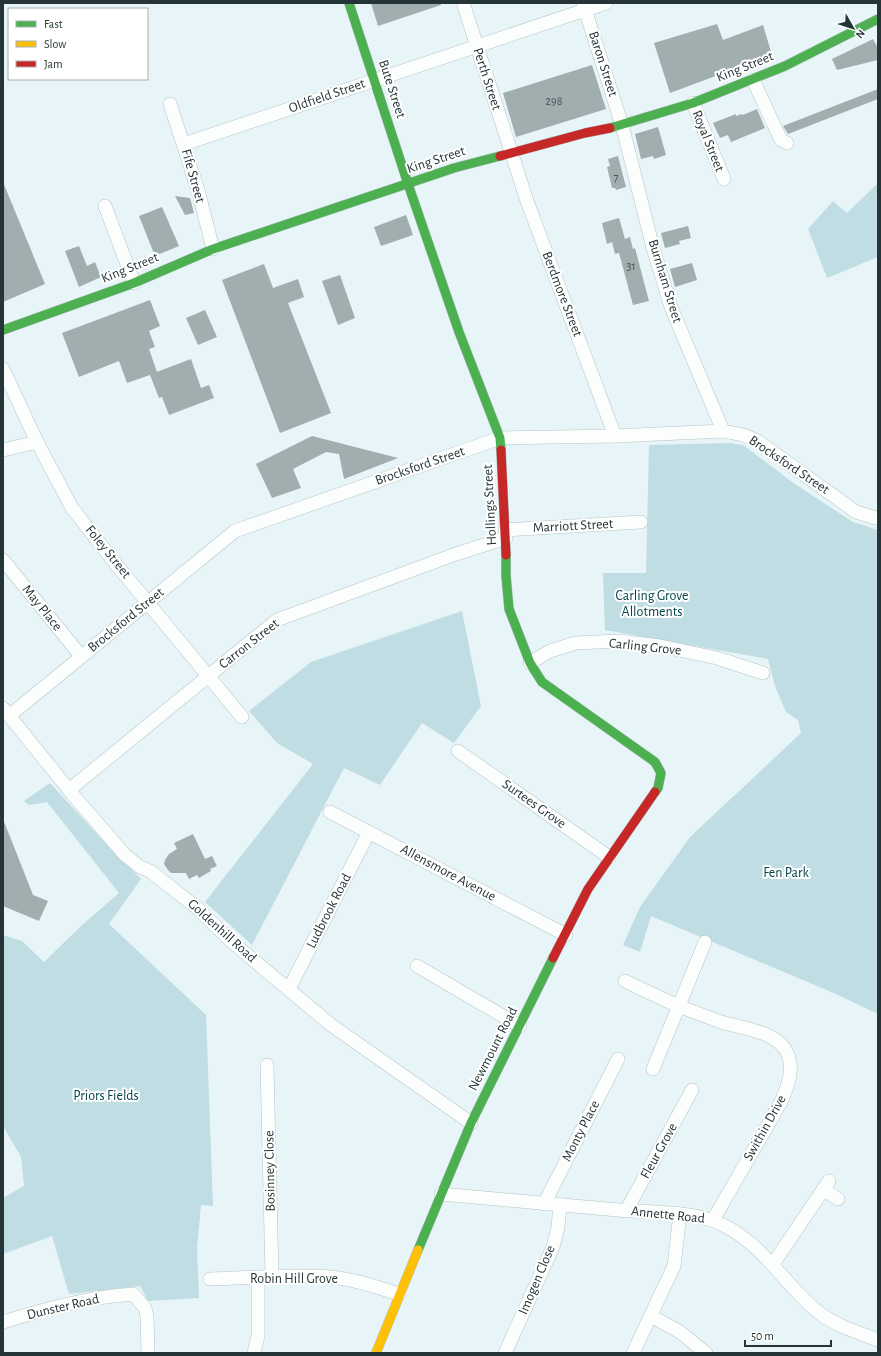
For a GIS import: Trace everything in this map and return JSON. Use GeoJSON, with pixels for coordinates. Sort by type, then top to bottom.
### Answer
{"type":"FeatureCollection","features":[{"type":"Feature","properties":{"kind":"street","name":"Bute Street"},"geometry":{"type":"LineString","coordinates":[[349,3],[408,184]]}},
{"type":"Feature","properties":{"kind":"street","name":"Oldfield Street"},"geometry":{"type":"LineString","coordinates":[[184,144],[477,47],[584,6],[606,3]]}},
{"type":"Feature","properties":{"kind":"street","name":"Perth Street"},"geometry":{"type":"LineString","coordinates":[[464,6],[511,152]]}},
{"type":"Feature","properties":{"kind":"street","name":"Baron Street"},"geometry":{"type":"LineString","coordinates":[[584,6],[622,125]]}},
{"type":"Feature","properties":{"kind":"street","name":"King Street"},"geometry":{"type":"LineString","coordinates":[[3,330],[134,283],[213,249],[454,168],[585,133],[622,125],[693,103],[785,66],[878,19]]}},
{"type":"Feature","properties":{"kind":"street"},"geometry":{"type":"LineString","coordinates":[[753,80],[781,140],[787,143]]}},
{"type":"Feature","properties":{"kind":"street","name":"Royal Street"},"geometry":{"type":"LineString","coordinates":[[693,103],[724,179]]}},
{"type":"Feature","properties":{"kind":"street","name":"Fife Street"},"geometry":{"type":"LineString","coordinates":[[170,104],[198,190],[213,249]]}},
{"type":"Feature","properties":{"kind":"street","name":"Burnham Street"},"geometry":{"type":"LineString","coordinates":[[622,125],[671,307],[723,431]]}},
{"type":"Feature","properties":{"kind":"street","name":"Berdmore Street"},"geometry":{"type":"LineString","coordinates":[[511,152],[527,201],[615,436]]}},
{"type":"Feature","properties":{"kind":"street","name":"Hollings Street"},"geometry":{"type":"LineString","coordinates":[[408,184],[459,332],[500,438],[506,534],[506,576],[509,610],[530,663],[542,682],[655,762],[661,773]]}},
{"type":"Feature","properties":{"kind":"street"},"geometry":{"type":"LineString","coordinates":[[105,206],[134,283]]}},
{"type":"Feature","properties":{"kind":"street","name":"Foley Street"},"geometry":{"type":"LineString","coordinates":[[3,369],[37,442],[72,508],[115,563],[242,717]]}},
{"type":"Feature","properties":{"kind":"street","name":"Brocksford Street"},"geometry":{"type":"LineString","coordinates":[[6,712],[149,603],[235,531],[500,438],[615,436],[723,431],[744,435],[756,440],[856,512],[876,518]]}},
{"type":"Feature","properties":{"kind":"street"},"geometry":{"type":"LineString","coordinates":[[3,450],[37,442]]}},
{"type":"Feature","properties":{"kind":"street","name":"Marriott Street"},"geometry":{"type":"LineString","coordinates":[[506,534],[641,522]]}},
{"type":"Feature","properties":{"kind":"street","name":"Carron Street"},"geometry":{"type":"LineString","coordinates":[[69,790],[277,620],[506,534]]}},
{"type":"Feature","properties":{"kind":"street","name":"May Place"},"geometry":{"type":"LineString","coordinates":[[3,560],[81,656]]}},
{"type":"Feature","properties":{"kind":"street","name":"Carling Grove"},"geometry":{"type":"LineString","coordinates":[[530,663],[550,651],[576,643],[618,641],[660,646],[717,658],[763,673]]}},
{"type":"Feature","properties":{"kind":"street","name":"Goldenhill Road"},"geometry":{"type":"LineString","coordinates":[[6,712],[69,790],[125,855],[140,867],[150,871],[196,907],[232,942],[331,1024],[471,1123]]}},
{"type":"Feature","properties":{"kind":"street","name":"Surtees Grove"},"geometry":{"type":"LineString","coordinates":[[458,751],[609,857]]}},
{"type":"Feature","properties":{"kind":"street","name":"Newmount Road"},"geometry":{"type":"LineString","coordinates":[[376,1353],[399,1294],[471,1123],[588,889],[658,788],[661,773]]}},
{"type":"Feature","properties":{"kind":"street","name":"Allensmore Avenue"},"geometry":{"type":"LineString","coordinates":[[330,812],[566,935]]}},
{"type":"Feature","properties":{"kind":"street","name":"Ludbrook Road"},"geometry":{"type":"LineString","coordinates":[[288,989],[369,832]]}},
{"type":"Feature","properties":{"kind":"street"},"geometry":{"type":"LineString","coordinates":[[654,1069],[705,942]]}},
{"type":"Feature","properties":{"kind":"street"},"geometry":{"type":"LineString","coordinates":[[417,966],[520,1026]]}},
{"type":"Feature","properties":{"kind":"street","name":"Swithin Drive"},"geometry":{"type":"LineString","coordinates":[[625,981],[679,1006],[721,1022],[760,1033],[776,1040],[785,1050],[790,1062],[788,1081],[781,1102],[713,1220]]}},
{"type":"Feature","properties":{"kind":"street","name":"Monty Place"},"geometry":{"type":"LineString","coordinates":[[544,1204],[618,1059]]}},
{"type":"Feature","properties":{"kind":"street","name":"Bosinney Close"},"geometry":{"type":"LineString","coordinates":[[267,1065],[272,1277]]}},
{"type":"Feature","properties":{"kind":"street","name":"Fleur Grove"},"geometry":{"type":"LineString","coordinates":[[626,1211],[692,1090]]}},
{"type":"Feature","properties":{"kind":"street"},"geometry":{"type":"LineString","coordinates":[[773,1264],[826,1185],[838,1198]]}},
{"type":"Feature","properties":{"kind":"street","name":"Annette Road"},"geometry":{"type":"LineString","coordinates":[[441,1194],[626,1211],[680,1214],[713,1220],[746,1239],[773,1264],[818,1312],[834,1323],[848,1330],[878,1340]]}},
{"type":"Feature","properties":{"kind":"street","name":"Imogen Close"},"geometry":{"type":"LineString","coordinates":[[505,1353],[553,1247],[558,1227],[560,1205]]}},
{"type":"Feature","properties":{"kind":"street"},"geometry":{"type":"LineString","coordinates":[[633,1353],[674,1266],[680,1214]]}},
{"type":"Feature","properties":{"kind":"street","name":"Robin Hill Grove"},"geometry":{"type":"LineString","coordinates":[[210,1279],[331,1277],[368,1284],[399,1294]]}},
{"type":"Feature","properties":{"kind":"street"},"geometry":{"type":"LineString","coordinates":[[254,1353],[258,1336],[258,1278]]}},
{"type":"Feature","properties":{"kind":"street","name":"Dunster Road"},"geometry":{"type":"LineString","coordinates":[[3,1322],[40,1311],[124,1294],[132,1294],[145,1308],[147,1316],[148,1353]]}},
{"type":"Feature","properties":{"kind":"street"},"geometry":{"type":"LineString","coordinates":[[650,1316],[680,1332],[706,1353]]}},
{"type":"Feature","properties":{"kind":"green space"},"geometry":{"type":"Polygon","coordinates":[[[878,183],[878,257],[827,278],[808,229],[833,201],[847,213],[878,183]]]}},
{"type":"Feature","properties":{"kind":"green space"},"geometry":{"type":"Polygon","coordinates":[[[730,443],[743,445],[795,484],[853,522],[878,530],[878,1014],[836,994],[651,916],[640,952],[623,945],[640,907],[690,837],[801,733],[798,720],[786,712],[775,686],[768,659],[605,630],[603,573],[646,573],[649,445],[730,443]]]}},
{"type":"Feature","properties":{"kind":"green space"},"geometry":{"type":"Polygon","coordinates":[[[462,611],[481,706],[454,743],[422,723],[380,785],[344,768],[252,945],[205,902],[313,764],[277,743],[249,711],[311,662],[462,611]]]}},
{"type":"Feature","properties":{"kind":"green space","name":"Priors Fields"},"geometry":{"type":"Polygon","coordinates":[[[50,783],[109,847],[141,879],[109,924],[206,1015],[213,1206],[201,1205],[197,1248],[199,1298],[148,1301],[140,1286],[69,1294],[52,1236],[3,1254],[3,1198],[24,1186],[21,1157],[3,1126],[3,935],[22,941],[44,962],[81,926],[119,893],[47,802],[29,805],[24,801],[50,783]]]}},
{"type":"Feature","properties":{"kind":"building"},"geometry":{"type":"Polygon","coordinates":[[[371,3],[441,3],[441,5],[378,26],[371,3]]]}},
{"type":"Feature","properties":{"kind":"building"},"geometry":{"type":"Polygon","coordinates":[[[717,24],[723,40],[763,25],[772,55],[670,93],[654,43],[717,24]]]}},
{"type":"Feature","properties":{"kind":"building"},"geometry":{"type":"Polygon","coordinates":[[[873,39],[878,48],[878,60],[837,70],[832,59],[873,39]]]}},
{"type":"Feature","properties":{"kind":"building"},"geometry":{"type":"Polygon","coordinates":[[[592,65],[606,109],[516,137],[503,93],[592,65]]]}},
{"type":"Feature","properties":{"kind":"building"},"geometry":{"type":"Polygon","coordinates":[[[878,89],[878,99],[788,134],[783,126],[878,89]]]}},
{"type":"Feature","properties":{"kind":"building"},"geometry":{"type":"Polygon","coordinates":[[[757,109],[765,128],[731,142],[728,135],[720,138],[713,123],[736,114],[736,116],[743,115],[757,109]]]}},
{"type":"Feature","properties":{"kind":"building"},"geometry":{"type":"Polygon","coordinates":[[[658,127],[666,155],[654,159],[653,156],[641,159],[635,134],[658,127]]]}},
{"type":"Feature","properties":{"kind":"building"},"geometry":{"type":"Polygon","coordinates":[[[618,156],[626,187],[616,190],[615,188],[612,188],[607,167],[610,166],[608,159],[618,156]]]}},
{"type":"Feature","properties":{"kind":"building"},"geometry":{"type":"Polygon","coordinates":[[[3,182],[45,284],[3,302],[3,182]]]}},
{"type":"Feature","properties":{"kind":"building"},"geometry":{"type":"Polygon","coordinates":[[[175,196],[190,198],[194,213],[185,215],[175,196]]]}},
{"type":"Feature","properties":{"kind":"building"},"geometry":{"type":"Polygon","coordinates":[[[162,207],[179,246],[155,256],[139,216],[162,207]]]}},
{"type":"Feature","properties":{"kind":"building"},"geometry":{"type":"Polygon","coordinates":[[[406,215],[413,235],[381,246],[374,227],[406,215]]]}},
{"type":"Feature","properties":{"kind":"building"},"geometry":{"type":"Polygon","coordinates":[[[619,218],[625,239],[630,237],[633,249],[635,248],[649,301],[633,305],[619,253],[615,254],[612,242],[607,244],[602,223],[619,218]]]}},
{"type":"Feature","properties":{"kind":"building"},"geometry":{"type":"Polygon","coordinates":[[[688,226],[691,238],[679,241],[680,244],[665,248],[661,233],[688,226]]]}},
{"type":"Feature","properties":{"kind":"building"},"geometry":{"type":"Polygon","coordinates":[[[79,246],[87,266],[95,262],[101,277],[79,287],[65,251],[79,246]]]}},
{"type":"Feature","properties":{"kind":"building"},"geometry":{"type":"Polygon","coordinates":[[[692,263],[697,280],[675,287],[670,269],[692,263]]]}},
{"type":"Feature","properties":{"kind":"building"},"geometry":{"type":"Polygon","coordinates":[[[264,264],[273,288],[298,279],[304,297],[288,303],[331,413],[280,433],[222,280],[264,264]]]}},
{"type":"Feature","properties":{"kind":"building"},"geometry":{"type":"Polygon","coordinates":[[[340,275],[355,318],[338,325],[322,281],[340,275]]]}},
{"type":"Feature","properties":{"kind":"building"},"geometry":{"type":"Polygon","coordinates":[[[150,300],[160,326],[149,331],[155,347],[149,349],[157,372],[191,359],[201,388],[209,385],[214,398],[169,415],[162,397],[159,398],[150,375],[127,383],[119,361],[79,377],[62,333],[150,300]]]}},
{"type":"Feature","properties":{"kind":"building"},"geometry":{"type":"Polygon","coordinates":[[[205,310],[217,337],[198,345],[186,318],[205,310]]]}},
{"type":"Feature","properties":{"kind":"building"},"geometry":{"type":"Polygon","coordinates":[[[312,436],[398,458],[344,479],[339,454],[326,452],[293,469],[301,488],[272,498],[256,464],[312,436]]]}},
{"type":"Feature","properties":{"kind":"building"},"geometry":{"type":"Polygon","coordinates":[[[3,819],[33,895],[48,901],[39,921],[3,906],[3,819]]]}},
{"type":"Feature","properties":{"kind":"building"},"geometry":{"type":"Polygon","coordinates":[[[193,834],[205,859],[212,856],[217,866],[210,869],[211,871],[199,878],[197,875],[189,879],[186,873],[171,873],[164,864],[169,854],[177,849],[174,843],[193,834]]]}},
{"type":"Feature","properties":{"kind":"traffic: fast"},"geometry":{"type":"LineString","coordinates":[[349,3],[408,184],[459,332],[500,438],[501,450]]}},
{"type":"Feature","properties":{"kind":"traffic: fast"},"geometry":{"type":"LineString","coordinates":[[610,128],[693,103],[785,66],[878,19]]}},
{"type":"Feature","properties":{"kind":"traffic: fast"},"geometry":{"type":"LineString","coordinates":[[3,330],[134,283],[213,249],[454,168],[500,156]]}},
{"type":"Feature","properties":{"kind":"traffic: fast"},"geometry":{"type":"LineString","coordinates":[[506,555],[509,609],[530,663],[542,682],[655,762],[661,773],[658,788],[655,792]]}},
{"type":"Feature","properties":{"kind":"traffic: fast"},"geometry":{"type":"LineString","coordinates":[[418,1250],[471,1123],[553,958]]}},
{"type":"Feature","properties":{"kind":"traffic: slow"},"geometry":{"type":"LineString","coordinates":[[376,1353],[418,1250]]}},
{"type":"Feature","properties":{"kind":"traffic: jam"},"geometry":{"type":"LineString","coordinates":[[500,156],[585,133],[610,128]]}},
{"type":"Feature","properties":{"kind":"traffic: jam"},"geometry":{"type":"LineString","coordinates":[[501,450],[506,555]]}},
{"type":"Feature","properties":{"kind":"traffic: jam"},"geometry":{"type":"LineString","coordinates":[[553,958],[588,889],[655,792]]}},
{"type":"Feature","properties":{"kind":"park label","name":"Carling Grove Allotments"},"geometry":{"type":"Point","coordinates":[652,604]}},
{"type":"Feature","properties":{"kind":"park label","name":"Fen Park"},"geometry":{"type":"Point","coordinates":[786,873]}}]}
